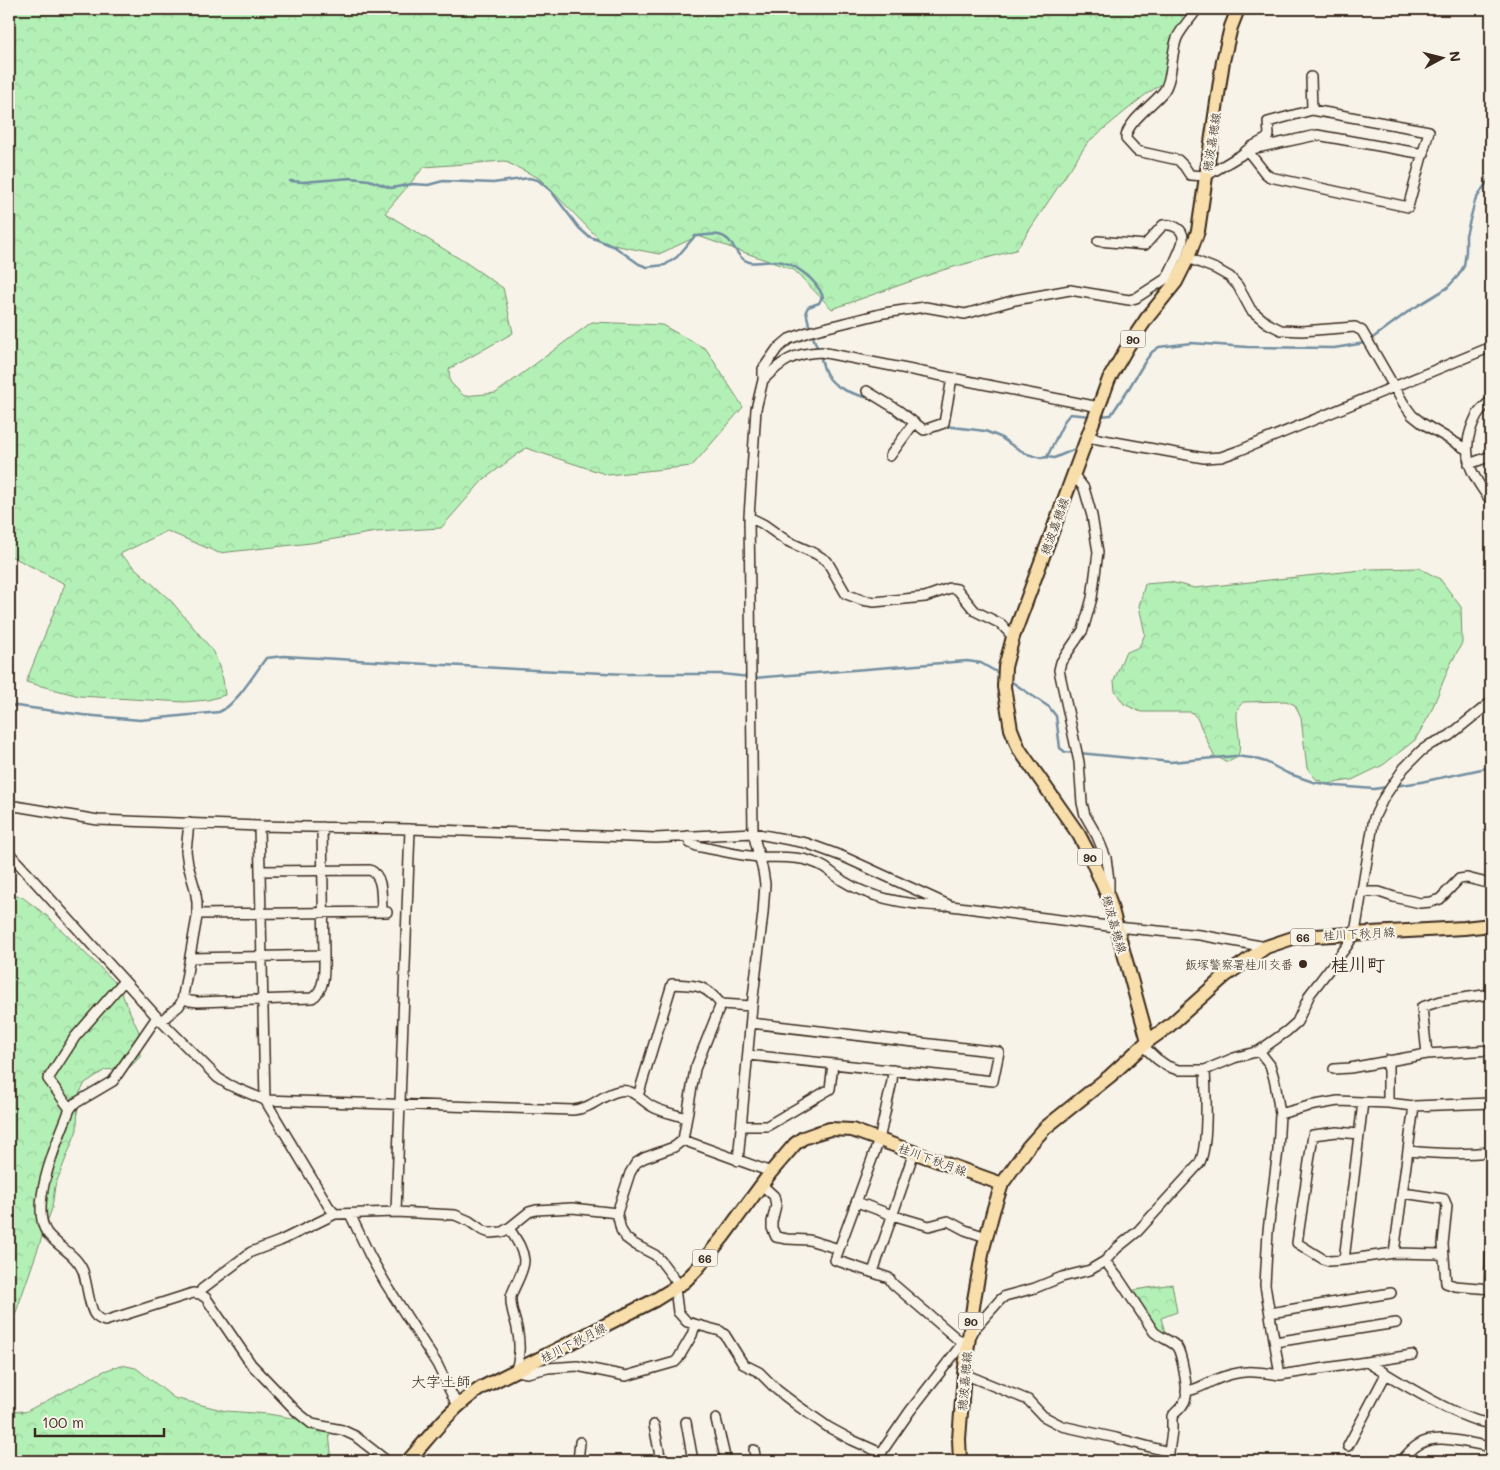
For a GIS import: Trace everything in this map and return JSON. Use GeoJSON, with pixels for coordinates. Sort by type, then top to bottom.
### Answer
{"type":"FeatureCollection","features":[{"type":"Feature","properties":{"kind":"main road","name":"穂波嘉穂線"},"geometry":{"type":"LineString","coordinates":[[1146,1043],[1109,899],[1080,835],[1019,749],[1011,729],[1004,687],[1005,667],[1013,636],[1109,379],[1128,346],[1188,258],[1198,230],[1223,61],[1231,27],[1238,9]]}},
{"type":"Feature","properties":{"kind":"main road","name":"桂川下秋月線"},"geometry":{"type":"LineString","coordinates":[[408,1461],[459,1404],[482,1388],[677,1287],[696,1270],[770,1172],[795,1144],[803,1138],[830,1129],[847,1129],[1002,1184],[1028,1147],[1046,1128],[1110,1076],[1146,1043],[1169,1026],[1225,976],[1266,947],[1296,937],[1491,925]]}},
{"type":"Feature","properties":{"kind":"main road","name":"穂波嘉穂線"},"geometry":{"type":"LineString","coordinates":[[960,1461],[959,1439],[966,1339],[986,1237],[1002,1184]]}},
{"type":"Feature","properties":{"kind":"street"},"geometry":{"type":"LineString","coordinates":[[1197,9],[1177,38],[1165,90],[1125,133],[1126,139],[1137,151],[1178,160],[1190,175],[1206,176],[1247,150],[1266,139],[1269,135],[1268,122],[1312,110],[1429,130],[1408,207],[1270,177],[1247,150]]}},
{"type":"Feature","properties":{"kind":"street"},"geometry":{"type":"LineString","coordinates":[[1311,77],[1312,110]]}},
{"type":"Feature","properties":{"kind":"street"},"geometry":{"type":"LineString","coordinates":[[1247,150],[1317,136],[1424,154]]}},
{"type":"Feature","properties":{"kind":"street"},"geometry":{"type":"LineString","coordinates":[[738,1161],[765,884],[753,833],[749,517],[756,409],[763,380],[763,368],[777,349],[789,339],[818,329],[884,313],[925,306],[965,314],[1015,300],[1070,290],[1129,300],[1136,298],[1172,280],[1183,240],[1178,228],[1170,224],[1163,225],[1145,245],[1098,242]]}},
{"type":"Feature","properties":{"kind":"street"},"geometry":{"type":"LineString","coordinates":[[1188,258],[1216,269],[1230,277],[1238,286],[1251,310],[1267,324],[1280,330],[1302,331],[1354,327],[1362,331],[1412,415],[1466,449]]}},
{"type":"Feature","properties":{"kind":"street"},"geometry":{"type":"LineString","coordinates":[[1087,437],[1204,458],[1238,452],[1491,347]]}},
{"type":"Feature","properties":{"kind":"street"},"geometry":{"type":"LineString","coordinates":[[763,380],[775,368],[792,358],[805,353],[821,352],[1099,407]]}},
{"type":"Feature","properties":{"kind":"street"},"geometry":{"type":"LineString","coordinates":[[867,391],[924,430],[944,423],[952,378]]}},
{"type":"Feature","properties":{"kind":"street"},"geometry":{"type":"LineString","coordinates":[[1490,405],[1478,412],[1466,449],[1469,464],[1491,501]]}},
{"type":"Feature","properties":{"kind":"street"},"geometry":{"type":"LineString","coordinates":[[890,456],[914,423]]}},
{"type":"Feature","properties":{"kind":"street"},"geometry":{"type":"LineString","coordinates":[[1469,464],[1491,456]]}},
{"type":"Feature","properties":{"kind":"street"},"geometry":{"type":"LineString","coordinates":[[1073,474],[1084,488],[1092,516],[1098,552],[1092,598],[1083,630],[1061,662],[1059,670],[1079,762],[1082,802],[1085,815],[1097,836],[1106,858],[1109,899]]}},
{"type":"Feature","properties":{"kind":"street"},"geometry":{"type":"LineString","coordinates":[[749,517],[827,561],[846,594],[874,602],[925,597],[950,588],[957,589],[975,611],[1000,624],[1013,636]]}},
{"type":"Feature","properties":{"kind":"street"},"geometry":{"type":"LineString","coordinates":[[1146,1043],[1157,1059],[1167,1066],[1178,1070],[1205,1070],[1234,1058],[1259,1051],[1297,1022],[1310,994],[1355,933],[1374,818],[1383,798],[1404,768],[1421,751],[1449,736],[1491,702]]}},
{"type":"Feature","properties":{"kind":"street"},"geometry":{"type":"LineString","coordinates":[[9,805],[98,820],[656,838],[753,833],[806,843],[844,857],[951,906]]}},
{"type":"Feature","properties":{"kind":"street"},"geometry":{"type":"LineString","coordinates":[[189,823],[186,851],[195,889],[197,914],[183,998],[179,1006],[159,1019],[113,1081],[70,1109],[46,1171],[41,1218],[43,1226],[48,1234],[79,1262],[84,1273],[94,1315],[105,1321],[193,1293],[200,1294],[206,1298],[251,1364],[297,1412],[312,1424],[342,1430],[355,1436],[387,1461]]}},
{"type":"Feature","properties":{"kind":"street"},"geometry":{"type":"LineString","coordinates":[[259,826],[265,1100],[335,1214]]}},
{"type":"Feature","properties":{"kind":"street"},"geometry":{"type":"LineString","coordinates":[[183,998],[198,1002],[312,998],[316,996],[324,976],[322,827]]}},
{"type":"Feature","properties":{"kind":"street"},"geometry":{"type":"LineString","coordinates":[[396,1212],[410,829]]}},
{"type":"Feature","properties":{"kind":"street"},"geometry":{"type":"LineString","coordinates":[[688,836],[690,843],[697,846],[759,857],[808,860],[825,867],[843,881],[890,900],[1200,935],[1266,947]]}},
{"type":"Feature","properties":{"kind":"street"},"geometry":{"type":"LineString","coordinates":[[9,853],[124,982],[218,1078],[229,1085],[265,1100],[573,1110],[588,1108],[610,1094],[619,1091],[631,1092],[653,1107],[686,1118]]}},
{"type":"Feature","properties":{"kind":"street"},"geometry":{"type":"LineString","coordinates":[[197,914],[385,912],[378,875],[366,869],[261,871]]}},
{"type":"Feature","properties":{"kind":"street"},"geometry":{"type":"LineString","coordinates":[[1362,892],[1379,892],[1420,903],[1440,899],[1459,879],[1467,878],[1491,884]]}},
{"type":"Feature","properties":{"kind":"street"},"geometry":{"type":"LineString","coordinates":[[190,958],[324,955]]}},
{"type":"Feature","properties":{"kind":"street"},"geometry":{"type":"LineString","coordinates":[[70,1109],[48,1079],[75,1037],[124,982]]}},
{"type":"Feature","properties":{"kind":"street"},"geometry":{"type":"LineString","coordinates":[[638,1096],[672,984],[699,985],[712,994],[721,1004],[752,1006]]}},
{"type":"Feature","properties":{"kind":"street"},"geometry":{"type":"LineString","coordinates":[[1427,1054],[1422,1007],[1441,1001],[1491,994]]}},
{"type":"Feature","properties":{"kind":"street"},"geometry":{"type":"LineString","coordinates":[[721,1004],[694,1069],[683,1140],[674,1147],[644,1158],[636,1163],[630,1173],[617,1213],[621,1230],[626,1238],[655,1255],[661,1261],[677,1287],[678,1312],[687,1322],[720,1331],[725,1335],[743,1364],[759,1372],[777,1390],[828,1427],[882,1457],[910,1411],[966,1339],[1005,1296],[1090,1270],[1104,1261],[1138,1231],[1199,1164],[1202,1159],[1206,1125],[1205,1070]]}},
{"type":"Feature","properties":{"kind":"street"},"geometry":{"type":"LineString","coordinates":[[748,1055],[993,1081],[999,1052],[751,1023]]}},
{"type":"Feature","properties":{"kind":"street"},"geometry":{"type":"LineString","coordinates":[[1334,1068],[1350,1068],[1427,1054],[1491,1050]]}},
{"type":"Feature","properties":{"kind":"street"},"geometry":{"type":"LineString","coordinates":[[1259,1051],[1270,1065],[1280,1114],[1265,1286],[1280,1375]]}},
{"type":"Feature","properties":{"kind":"street"},"geometry":{"type":"LineString","coordinates":[[1388,1060],[1388,1103]]}},
{"type":"Feature","properties":{"kind":"street"},"geometry":{"type":"LineString","coordinates":[[741,1126],[767,1126],[830,1089],[833,1064]]}},
{"type":"Feature","properties":{"kind":"street"},"geometry":{"type":"LineString","coordinates":[[893,1070],[879,1140],[835,1260],[889,1278],[893,1284],[966,1339]]}},
{"type":"Feature","properties":{"kind":"street"},"geometry":{"type":"LineString","coordinates":[[1280,1114],[1338,1101],[1414,1106],[1491,1104]]}},
{"type":"Feature","properties":{"kind":"street"},"geometry":{"type":"LineString","coordinates":[[1344,1260],[1363,1102]]}},
{"type":"Feature","properties":{"kind":"street"},"geometry":{"type":"LineString","coordinates":[[1394,1253],[1414,1106]]}},
{"type":"Feature","properties":{"kind":"street"},"geometry":{"type":"LineString","coordinates":[[1359,1134],[1337,1132],[1313,1135],[1297,1243],[1322,1259],[1329,1261],[1394,1253],[1438,1254],[1443,1256]]}},
{"type":"Feature","properties":{"kind":"street"},"geometry":{"type":"LineString","coordinates":[[683,1140],[770,1172]]}},
{"type":"Feature","properties":{"kind":"street"},"geometry":{"type":"LineString","coordinates":[[1408,1151],[1468,1155],[1491,1152]]}},
{"type":"Feature","properties":{"kind":"street"},"geometry":{"type":"LineString","coordinates":[[873,1272],[914,1152]]}},
{"type":"Feature","properties":{"kind":"street"},"geometry":{"type":"LineString","coordinates":[[762,1185],[774,1196],[776,1205],[772,1228],[776,1237],[809,1240],[839,1250]]}},
{"type":"Feature","properties":{"kind":"street"},"geometry":{"type":"LineString","coordinates":[[1403,1193],[1444,1199],[1447,1206],[1443,1244],[1446,1283],[1455,1286],[1490,1289],[1491,1243]]}},
{"type":"Feature","properties":{"kind":"street"},"geometry":{"type":"LineString","coordinates":[[857,1202],[928,1226],[948,1221],[965,1230],[986,1237]]}},
{"type":"Feature","properties":{"kind":"street"},"geometry":{"type":"LineString","coordinates":[[200,1294],[202,1289],[251,1252],[280,1241],[335,1214],[396,1212],[455,1215],[469,1220],[482,1230],[490,1233],[502,1232],[529,1212],[536,1210],[572,1208],[617,1213]]}},
{"type":"Feature","properties":{"kind":"street"},"geometry":{"type":"LineString","coordinates":[[350,1214],[386,1284],[437,1364],[454,1399],[459,1404]]}},
{"type":"Feature","properties":{"kind":"street"},"geometry":{"type":"LineString","coordinates":[[509,1228],[520,1246],[524,1261],[511,1305],[517,1326],[519,1343],[516,1371],[527,1373],[548,1368],[577,1366],[626,1376],[678,1360],[692,1335],[695,1325]]}},
{"type":"Feature","properties":{"kind":"street"},"geometry":{"type":"LineString","coordinates":[[964,1374],[1028,1400],[1043,1416],[1062,1426],[1116,1438],[1169,1456],[1172,1416],[1184,1403],[1187,1396],[1180,1352],[1176,1345],[1154,1332],[1119,1279],[1104,1261]]}},
{"type":"Feature","properties":{"kind":"street"},"geometry":{"type":"LineString","coordinates":[[1270,1313],[1391,1293]]}},
{"type":"Feature","properties":{"kind":"street"},"geometry":{"type":"LineString","coordinates":[[1275,1342],[1396,1322]]}},
{"type":"Feature","properties":{"kind":"street"},"geometry":{"type":"LineString","coordinates":[[1186,1391],[1194,1390],[1232,1374],[1249,1371],[1280,1375],[1412,1355]]}},
{"type":"Feature","properties":{"kind":"street"},"geometry":{"type":"LineString","coordinates":[[1367,1362],[1460,1414],[1485,1423],[1491,1423]]}},
{"type":"Feature","properties":{"kind":"street"},"geometry":{"type":"LineString","coordinates":[[1348,1446],[1386,1374]]}},
{"type":"Feature","properties":{"kind":"street"},"geometry":{"type":"LineString","coordinates":[[716,1419],[726,1461]]}},
{"type":"Feature","properties":{"kind":"street"},"geometry":{"type":"LineString","coordinates":[[686,1422],[693,1461]]}},
{"type":"Feature","properties":{"kind":"street"},"geometry":{"type":"LineString","coordinates":[[654,1424],[662,1461]]}},
{"type":"Feature","properties":{"kind":"street"},"geometry":{"type":"LineString","coordinates":[[1401,1461],[1418,1444],[1427,1440],[1445,1439],[1491,1447]]}},
{"type":"Feature","properties":{"kind":"street"},"geometry":{"type":"LineString","coordinates":[[578,1461],[580,1442]]}},
{"type":"Feature","properties":{"kind":"street"},"geometry":{"type":"LineString","coordinates":[[754,1450],[756,1461]]}},
{"type":"Feature","properties":{"kind":"green space"},"geometry":{"type":"Polygon","coordinates":[[[9,9],[1175,9],[1185,20],[1177,61],[1168,80],[1145,95],[1088,142],[1016,250],[943,270],[832,309],[794,270],[698,236],[659,254],[603,243],[539,178],[504,161],[424,167],[385,213],[465,262],[503,288],[513,333],[449,369],[450,382],[464,396],[496,393],[592,322],[662,325],[706,349],[743,407],[692,466],[608,475],[526,448],[483,480],[441,528],[376,532],[311,543],[219,553],[167,531],[120,554],[172,602],[214,652],[223,679],[225,695],[208,700],[184,702],[79,696],[26,682],[65,584],[9,555],[9,9]]]}},
{"type":"Feature","properties":{"kind":"green space"},"geometry":{"type":"Polygon","coordinates":[[[1419,568],[1440,579],[1461,607],[1462,643],[1449,667],[1430,714],[1415,740],[1383,765],[1352,780],[1327,784],[1316,779],[1307,768],[1301,718],[1295,705],[1286,701],[1243,702],[1238,708],[1237,713],[1240,744],[1238,757],[1228,762],[1214,756],[1197,718],[1191,712],[1141,712],[1124,704],[1115,691],[1114,681],[1125,653],[1139,647],[1145,634],[1139,606],[1145,584],[1170,582],[1195,588],[1371,569],[1419,568]]]}},
{"type":"Feature","properties":{"kind":"green space"},"geometry":{"type":"Polygon","coordinates":[[[9,895],[22,897],[46,915],[118,985],[139,1032],[140,1057],[130,1067],[105,1070],[85,1083],[78,1096],[77,1130],[55,1186],[52,1208],[14,1318],[9,1324],[9,895]]]}},
{"type":"Feature","properties":{"kind":"green space"},"geometry":{"type":"Polygon","coordinates":[[[1172,1284],[1177,1312],[1161,1318],[1166,1336],[1160,1333],[1129,1291],[1172,1284]]]}},
{"type":"Feature","properties":{"kind":"green space"},"geometry":{"type":"Polygon","coordinates":[[[121,1365],[136,1368],[174,1398],[226,1411],[268,1414],[315,1422],[329,1433],[331,1453],[328,1461],[9,1461],[9,1409],[25,1412],[104,1371],[121,1365]]]}},
{"type":"Feature","properties":{"kind":"waterway"},"geometry":{"type":"LineString","coordinates":[[1370,340],[1409,311],[1447,288],[1458,276],[1464,266],[1466,235],[1475,201],[1491,177]]}},
{"type":"Feature","properties":{"kind":"waterway"},"geometry":{"type":"LineString","coordinates":[[290,181],[303,182],[351,178],[369,180],[391,188],[413,184],[428,185],[443,181],[493,183],[529,178],[538,180],[551,191],[579,228],[588,236],[615,247],[639,264],[647,267],[665,265],[677,257],[695,236],[713,234],[728,240],[744,260],[758,263],[783,262],[797,268],[816,284],[823,297],[819,303],[808,307],[806,311],[810,329]]}},
{"type":"Feature","properties":{"kind":"waterway"},"geometry":{"type":"LineString","coordinates":[[812,334],[818,350]]}},
{"type":"Feature","properties":{"kind":"waterway"},"geometry":{"type":"LineString","coordinates":[[1100,416],[1111,415],[1146,360],[1159,347],[1191,343],[1247,347],[1334,348],[1365,343]]}},
{"type":"Feature","properties":{"kind":"waterway"},"geometry":{"type":"LineString","coordinates":[[820,355],[826,373],[835,385],[860,396],[873,399]]}},
{"type":"Feature","properties":{"kind":"waterway"},"geometry":{"type":"LineString","coordinates":[[890,410],[908,423]]}},
{"type":"Feature","properties":{"kind":"waterway"},"geometry":{"type":"LineString","coordinates":[[1047,457],[1065,420],[1070,414],[1090,416]]}},
{"type":"Feature","properties":{"kind":"waterway"},"geometry":{"type":"LineString","coordinates":[[945,426],[985,431],[1000,437],[1027,454],[1041,458],[1054,458],[1080,447]]}},
{"type":"Feature","properties":{"kind":"waterway"},"geometry":{"type":"LineString","coordinates":[[9,705],[83,715],[140,720],[219,712],[232,703],[266,658],[284,656],[535,670],[627,674],[722,674],[749,677]]}},
{"type":"Feature","properties":{"kind":"waterway"},"geometry":{"type":"LineString","coordinates":[[754,678],[967,661],[981,663],[1000,674]]}},
{"type":"Feature","properties":{"kind":"waterway"},"geometry":{"type":"LineString","coordinates":[[1009,680],[1049,707],[1056,716],[1060,748],[1065,752],[1074,753]]}},
{"type":"Feature","properties":{"kind":"waterway"},"geometry":{"type":"LineString","coordinates":[[1079,753],[1171,762],[1235,756],[1266,762],[1287,773],[1313,782],[1374,789],[1387,787]]}},
{"type":"Feature","properties":{"kind":"waterway"},"geometry":{"type":"LineString","coordinates":[[1395,786],[1491,767]]}},
{"type":"Feature","properties":{"kind":"place","name":"飯塚警察署桂川交番"},"geometry":{"type":"Point","coordinates":[1303,964]}},
{"type":"Feature","properties":{"kind":"district","name":"桂川町"},"geometry":{"type":"Point","coordinates":[1358,964]}},
{"type":"Feature","properties":{"kind":"district","name":"大字土師"},"geometry":{"type":"Point","coordinates":[441,1381]}}]}
